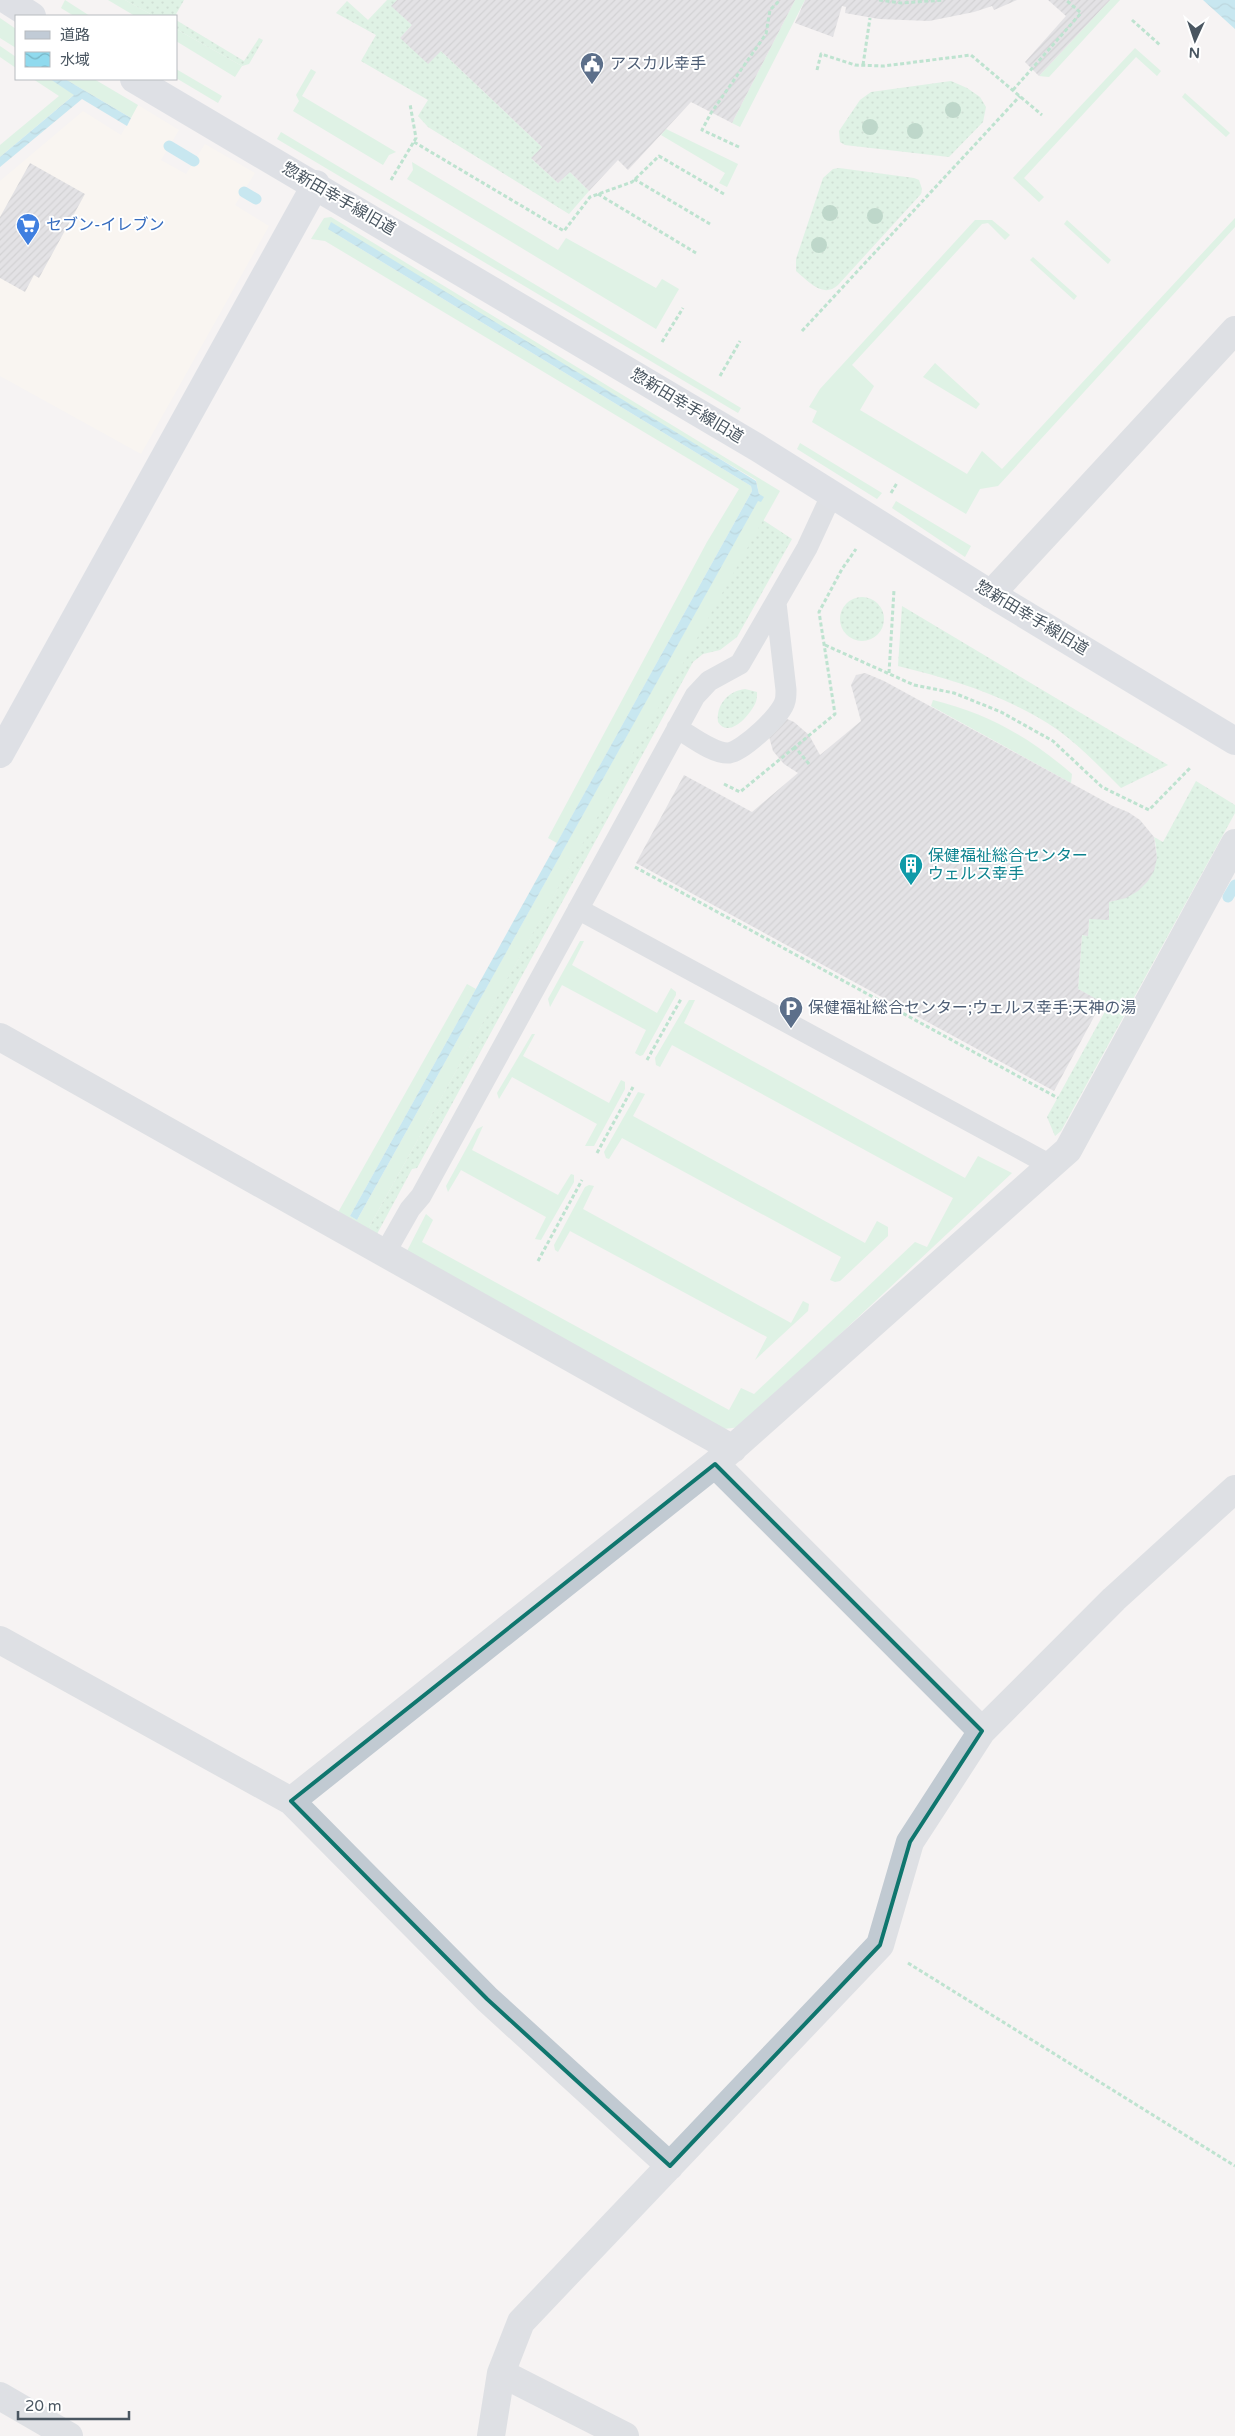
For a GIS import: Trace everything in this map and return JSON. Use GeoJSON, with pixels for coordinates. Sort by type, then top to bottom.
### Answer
{"type":"FeatureCollection","features":[{"type":"Feature","properties":{"kind":"street","name":"惣新田幸手線旧道"},"geometry":{"type":"LineString","coordinates":[[136,80],[316,184],[832,494],[991,594],[1235,741]]}},
{"type":"Feature","properties":{"kind":"street"},"geometry":{"type":"LineString","coordinates":[[0,754],[316,184]]}},
{"type":"Feature","properties":{"kind":"street"},"geometry":{"type":"LineString","coordinates":[[991,594],[1235,330]]}},
{"type":"Feature","properties":{"kind":"street"},"geometry":{"type":"LineString","coordinates":[[291,1801],[724,1456],[1068,1150],[1235,843]]}},
{"type":"Feature","properties":{"kind":"street"},"geometry":{"type":"LineString","coordinates":[[0,1037],[385,1253],[724,1456],[982,1731]]}},
{"type":"Feature","properties":{"kind":"street"},"geometry":{"type":"LineString","coordinates":[[490,2436],[501,2373],[521,2322],[880,1945],[910,1842],[982,1731],[1114,1599],[1235,1489]]}},
{"type":"Feature","properties":{"kind":"street"},"geometry":{"type":"LineString","coordinates":[[0,1640],[291,1801],[487,1999],[670,2166]]}},
{"type":"Feature","properties":{"kind":"street"},"geometry":{"type":"LineString","coordinates":[[501,2373],[625,2436]]}},
{"type":"Feature","properties":{"kind":"street"},"geometry":{"type":"LineString","coordinates":[[0,2396],[69,2436]]}},
{"type":"Feature","properties":{"kind":"lane"},"geometry":{"type":"LineString","coordinates":[[385,1253],[410,1209],[421,1196],[695,696],[709,681],[740,664],[807,548],[832,494]]}},
{"type":"Feature","properties":{"kind":"lane"},"geometry":{"type":"LineString","coordinates":[[677,728],[716,750],[728,753],[741,749],[779,714],[785,702],[786,690],[776,603]]}},
{"type":"Feature","properties":{"kind":"lane"},"geometry":{"type":"LineString","coordinates":[[578,909],[1050,1165]]}},
{"type":"Feature","properties":{"kind":"path"},"geometry":{"type":"LineString","coordinates":[[739,147],[702,130],[711,113],[766,34],[770,10],[780,0]]}},
{"type":"Feature","properties":{"kind":"path"},"geometry":{"type":"LineString","coordinates":[[879,0],[902,3],[944,0]]}},
{"type":"Feature","properties":{"kind":"path"},"geometry":{"type":"LineString","coordinates":[[1013,90],[1081,13],[1066,0]]}},
{"type":"Feature","properties":{"kind":"path"},"geometry":{"type":"LineString","coordinates":[[863,65],[870,18]]}},
{"type":"Feature","properties":{"kind":"path"},"geometry":{"type":"LineString","coordinates":[[1132,20],[1160,45]]}},
{"type":"Feature","properties":{"kind":"path"},"geometry":{"type":"LineString","coordinates":[[816,70],[821,54],[854,65],[884,66],[971,55],[1042,115]]}},
{"type":"Feature","properties":{"kind":"path"},"geometry":{"type":"LineString","coordinates":[[802,331],[1020,96]]}},
{"type":"Feature","properties":{"kind":"path"},"geometry":{"type":"LineString","coordinates":[[392,180],[416,138],[410,104]]}},
{"type":"Feature","properties":{"kind":"path"},"geometry":{"type":"LineString","coordinates":[[414,142],[564,231],[590,197],[632,182],[659,156],[724,194]]}},
{"type":"Feature","properties":{"kind":"path"},"geometry":{"type":"LineString","coordinates":[[634,179],[710,224]]}},
{"type":"Feature","properties":{"kind":"path"},"geometry":{"type":"LineString","coordinates":[[598,194],[696,253]]}},
{"type":"Feature","properties":{"kind":"path"},"geometry":{"type":"LineString","coordinates":[[662,342],[683,308]]}},
{"type":"Feature","properties":{"kind":"path"},"geometry":{"type":"LineString","coordinates":[[720,376],[740,341]]}},
{"type":"Feature","properties":{"kind":"path"},"geometry":{"type":"LineString","coordinates":[[716,780],[740,792],[835,714],[819,612],[842,569],[858,548]]}},
{"type":"Feature","properties":{"kind":"path"},"geometry":{"type":"LineString","coordinates":[[890,673],[894,590]]}},
{"type":"Feature","properties":{"kind":"path"},"geometry":{"type":"LineString","coordinates":[[825,644],[914,684],[954,694],[1001,712],[1053,741],[1102,787],[1149,810],[1190,768]]}},
{"type":"Feature","properties":{"kind":"path"},"geometry":{"type":"LineString","coordinates":[[795,747],[809,764]]}},
{"type":"Feature","properties":{"kind":"path"},"geometry":{"type":"LineString","coordinates":[[629,864],[1058,1098]]}},
{"type":"Feature","properties":{"kind":"path"},"geometry":{"type":"LineString","coordinates":[[648,1060],[681,998]]}},
{"type":"Feature","properties":{"kind":"path"},"geometry":{"type":"LineString","coordinates":[[597,1153],[633,1087]]}},
{"type":"Feature","properties":{"kind":"path"},"geometry":{"type":"LineString","coordinates":[[538,1261],[582,1180]]}},
{"type":"Feature","properties":{"kind":"path"},"geometry":{"type":"LineString","coordinates":[[880,1945],[1235,2166]]}},
{"type":"Feature","properties":{"kind":"highlighted area"},"geometry":{"type":"Polygon","coordinates":[[[715,1464],[982,1731],[910,1842],[880,1945],[670,2166],[487,1999],[291,1801],[715,1464]]]}},
{"type":"Feature","properties":{"kind":"shaded area"},"geometry":{"type":"Polygon","coordinates":[[[138,105],[179,130],[161,160],[186,174],[205,144],[255,173],[235,205],[269,226],[141,454],[0,376],[0,181],[83,111],[121,135],[138,105]]]}},
{"type":"Feature","properties":{"kind":"green space"},"geometry":{"type":"Polygon","coordinates":[[[65,0],[88,15],[72,15],[61,8],[65,0]]]}},
{"type":"Feature","properties":{"kind":"green space"},"geometry":{"type":"Polygon","coordinates":[[[108,0],[125,0],[152,15],[133,15],[108,0]]]}},
{"type":"Feature","properties":{"kind":"green space"},"geometry":{"type":"Polygon","coordinates":[[[125,0],[184,0],[176,15],[152,15],[125,0]]]}},
{"type":"Feature","properties":{"kind":"green space"},"geometry":{"type":"Polygon","coordinates":[[[387,0],[397,0],[392,6],[412,25],[401,37],[441,51],[542,147],[532,159],[558,183],[570,172],[589,191],[569,214],[428,127],[418,116],[428,100],[361,61],[376,35],[336,13],[347,1],[368,20],[387,0]]]}},
{"type":"Feature","properties":{"kind":"green space"},"geometry":{"type":"Polygon","coordinates":[[[795,0],[805,0],[740,127],[732,123],[795,0]]]}},
{"type":"Feature","properties":{"kind":"green space"},"geometry":{"type":"Polygon","coordinates":[[[1110,0],[1120,0],[1049,77],[1039,76],[1110,0]]]}},
{"type":"Feature","properties":{"kind":"green space"},"geometry":{"type":"Polygon","coordinates":[[[0,18],[15,28],[15,47],[0,38],[0,18]]]}},
{"type":"Feature","properties":{"kind":"green space"},"geometry":{"type":"Polygon","coordinates":[[[178,21],[244,61],[259,38],[263,40],[249,64],[242,66],[178,30],[178,21]]]}},
{"type":"Feature","properties":{"kind":"green space"},"geometry":{"type":"Polygon","coordinates":[[[178,30],[242,66],[235,77],[178,42],[178,30]]]}},
{"type":"Feature","properties":{"kind":"green space"},"geometry":{"type":"Polygon","coordinates":[[[0,46],[15,56],[15,67],[0,57],[0,46]]]}},
{"type":"Feature","properties":{"kind":"green space"},"geometry":{"type":"Polygon","coordinates":[[[1135,48],[1161,71],[1157,76],[1136,57],[1024,178],[1044,197],[1039,202],[1013,178],[1135,48]]]}},
{"type":"Feature","properties":{"kind":"green space"},"geometry":{"type":"Polygon","coordinates":[[[311,69],[316,72],[302,96],[396,152],[389,155],[383,165],[293,111],[299,101],[296,95],[311,69]]]}},
{"type":"Feature","properties":{"kind":"green space"},"geometry":{"type":"Polygon","coordinates":[[[178,70],[222,96],[218,103],[178,79],[178,70]]]}},
{"type":"Feature","properties":{"kind":"green space"},"geometry":{"type":"Polygon","coordinates":[[[35,80],[52,80],[75,94],[0,157],[0,145],[59,96],[35,80]]]}},
{"type":"Feature","properties":{"kind":"green space"},"geometry":{"type":"Polygon","coordinates":[[[67,80],[96,80],[138,105],[131,118],[67,80]]]}},
{"type":"Feature","properties":{"kind":"green space"},"geometry":{"type":"Polygon","coordinates":[[[951,81],[967,88],[980,97],[986,107],[983,122],[949,157],[845,145],[840,142],[839,131],[860,100],[871,92],[951,81]]]}},
{"type":"Feature","properties":{"kind":"green space"},"geometry":{"type":"Polygon","coordinates":[[[1185,93],[1230,133],[1226,137],[1182,97],[1185,93]]]}},
{"type":"Feature","properties":{"kind":"green space"},"geometry":{"type":"Polygon","coordinates":[[[666,129],[738,164],[727,187],[719,183],[725,173],[661,135],[666,129]]]}},
{"type":"Feature","properties":{"kind":"green space"},"geometry":{"type":"Polygon","coordinates":[[[281,132],[741,408],[738,413],[277,139],[281,132]]]}},
{"type":"Feature","properties":{"kind":"green space"},"geometry":{"type":"Polygon","coordinates":[[[412,162],[558,250],[566,238],[656,288],[662,279],[679,289],[656,329],[407,179],[413,170],[412,162]]]}},
{"type":"Feature","properties":{"kind":"green space"},"geometry":{"type":"Polygon","coordinates":[[[839,168],[914,178],[919,180],[922,189],[921,194],[838,285],[827,290],[811,284],[796,271],[796,259],[823,178],[833,169],[839,168]]]}},
{"type":"Feature","properties":{"kind":"green space"},"geometry":{"type":"Polygon","coordinates":[[[331,217],[780,491],[368,1229],[336,1216],[467,984],[476,989],[350,1216],[357,1220],[758,500],[759,494],[756,480],[328,229],[751,486],[752,491],[557,843],[548,838],[707,542],[739,489],[325,241],[311,239],[324,218],[331,217]]]}},
{"type":"Feature","properties":{"kind":"green space"},"geometry":{"type":"Polygon","coordinates":[[[1235,218],[1235,227],[998,486],[980,489],[966,514],[812,422],[817,411],[809,407],[820,389],[975,220],[992,220],[1010,235],[1005,240],[988,223],[982,224],[852,365],[874,386],[860,410],[967,474],[982,451],[1002,469],[1235,218]]]}},
{"type":"Feature","properties":{"kind":"green space"},"geometry":{"type":"Polygon","coordinates":[[[1067,220],[1111,260],[1108,264],[1064,224],[1067,220]]]}},
{"type":"Feature","properties":{"kind":"green space"},"geometry":{"type":"Polygon","coordinates":[[[1033,257],[1077,296],[1074,300],[1030,260],[1033,257]]]}},
{"type":"Feature","properties":{"kind":"green space"},"geometry":{"type":"Polygon","coordinates":[[[935,363],[980,404],[976,409],[923,377],[935,363]]]}},
{"type":"Feature","properties":{"kind":"green space"},"geometry":{"type":"Polygon","coordinates":[[[800,443],[882,493],[877,499],[797,449],[800,443]]]}},
{"type":"Feature","properties":{"kind":"green space"},"geometry":{"type":"Polygon","coordinates":[[[896,501],[971,546],[965,557],[892,508],[896,501]]]}},
{"type":"Feature","properties":{"kind":"green space"},"geometry":{"type":"Polygon","coordinates":[[[763,520],[792,539],[737,637],[720,650],[703,654],[693,662],[417,1168],[412,1169],[377,1234],[368,1229],[763,520]]]}},
{"type":"Feature","properties":{"kind":"green space"},"geometry":{"type":"Polygon","coordinates":[[[858,597],[866,597],[878,603],[884,619],[878,635],[866,641],[858,641],[846,635],[840,623],[840,615],[846,603],[858,597]]]}},
{"type":"Feature","properties":{"kind":"green space"},"geometry":{"type":"Polygon","coordinates":[[[902,606],[1168,765],[1121,788],[1075,743],[1040,718],[981,691],[940,677],[898,666],[902,606]]]}},
{"type":"Feature","properties":{"kind":"green space"},"geometry":{"type":"Polygon","coordinates":[[[745,689],[757,692],[756,701],[752,709],[738,724],[728,728],[723,727],[718,722],[721,705],[728,696],[745,689]]]}},
{"type":"Feature","properties":{"kind":"green space"},"geometry":{"type":"Polygon","coordinates":[[[933,700],[972,712],[1024,738],[1072,774],[1071,783],[931,706],[933,700]]]}},
{"type":"Feature","properties":{"kind":"green space"},"geometry":{"type":"Polygon","coordinates":[[[1196,781],[1235,805],[1235,813],[1061,1131],[1055,1136],[1047,1117],[1108,1006],[1078,989],[1082,935],[1088,936],[1089,919],[1109,919],[1109,902],[1121,898],[1140,887],[1153,871],[1156,861],[1154,837],[1163,842],[1196,781]]]}},
{"type":"Feature","properties":{"kind":"green space"},"geometry":{"type":"Polygon","coordinates":[[[580,941],[584,941],[572,965],[657,1013],[671,988],[676,992],[643,1055],[640,1056],[635,1053],[646,1030],[562,985],[550,1007],[548,999],[580,941]]]}},
{"type":"Feature","properties":{"kind":"green space"},"geometry":{"type":"Polygon","coordinates":[[[689,1000],[695,1000],[684,1023],[965,1178],[978,1156],[1012,1173],[741,1427],[723,1429],[407,1251],[426,1214],[433,1220],[422,1242],[729,1410],[741,1388],[754,1394],[915,1242],[927,1247],[953,1198],[672,1045],[660,1067],[656,1065],[655,1058],[689,1000]]]}},
{"type":"Feature","properties":{"kind":"green space"},"geometry":{"type":"Polygon","coordinates":[[[532,1034],[535,1034],[523,1056],[609,1103],[621,1080],[625,1082],[625,1089],[594,1146],[585,1146],[597,1124],[512,1077],[499,1099],[497,1093],[532,1034]]]}},
{"type":"Feature","properties":{"kind":"green space"},"geometry":{"type":"Polygon","coordinates":[[[638,1092],[645,1094],[633,1116],[865,1243],[877,1221],[888,1227],[888,1236],[840,1281],[835,1282],[830,1280],[841,1257],[622,1138],[609,1159],[606,1158],[604,1152],[638,1092]]]}},
{"type":"Feature","properties":{"kind":"green space"},"geometry":{"type":"Polygon","coordinates":[[[483,1126],[472,1150],[558,1195],[571,1174],[574,1175],[574,1182],[541,1240],[535,1239],[546,1217],[461,1170],[448,1192],[446,1186],[477,1129],[483,1126]]]}},
{"type":"Feature","properties":{"kind":"green space"},"geometry":{"type":"Polygon","coordinates":[[[589,1185],[594,1186],[583,1209],[791,1323],[803,1301],[809,1304],[808,1311],[755,1360],[767,1337],[570,1231],[558,1252],[555,1250],[554,1245],[585,1187],[589,1185]]]}},
{"type":"Feature","properties":{"kind":"water"},"geometry":{"type":"Polygon","coordinates":[[[1203,0],[1235,0],[1235,29],[1203,0]]]}},
{"type":"Feature","properties":{"kind":"water"},"geometry":{"type":"Polygon","coordinates":[[[52,80],[67,80],[131,118],[127,126],[82,99],[0,167],[0,157],[74,95],[52,80]]]}},
{"type":"Feature","properties":{"kind":"water"},"geometry":{"type":"Polygon","coordinates":[[[331,222],[756,481],[759,494],[764,497],[761,502],[758,501],[357,1220],[350,1216],[752,491],[751,486],[328,229],[331,222]]]}},
{"type":"Feature","properties":{"kind":"building","name":"アスカル幸手"},"geometry":{"type":"Polygon","coordinates":[[[397,0],[795,0],[732,123],[691,102],[628,170],[618,160],[589,191],[570,172],[558,183],[531,158],[542,147],[441,51],[428,64],[400,38],[412,25],[391,6],[397,0]]]}},
{"type":"Feature","properties":{"kind":"building"},"geometry":{"type":"Polygon","coordinates":[[[805,0],[1017,0],[994,10],[992,6],[974,12],[929,21],[879,19],[845,13],[846,7],[842,6],[833,37],[795,23],[805,0]]]}},
{"type":"Feature","properties":{"kind":"building"},"geometry":{"type":"Polygon","coordinates":[[[1048,0],[1110,0],[1039,76],[1025,62],[1066,16],[1048,0]]]}},
{"type":"Feature","properties":{"kind":"building","name":"セブン-イレブン"},"geometry":{"type":"Polygon","coordinates":[[[30,163],[85,194],[39,278],[34,275],[25,292],[0,278],[0,217],[30,163]]]}},
{"type":"Feature","properties":{"kind":"building","name":"保健福祉総合センター ウェルス幸手"},"geometry":{"type":"Polygon","coordinates":[[[865,673],[884,681],[1113,806],[1128,812],[1140,820],[1154,837],[1157,858],[1154,871],[1148,881],[1138,891],[1126,898],[1109,902],[1109,920],[1089,919],[1088,936],[1082,935],[1078,989],[1102,1002],[1054,1091],[636,863],[684,775],[752,812],[798,773],[784,764],[773,751],[768,733],[787,719],[794,722],[809,735],[820,755],[861,721],[851,685],[856,675],[865,673]]]}},
{"type":"Feature","properties":{"kind":"waterway"},"geometry":{"type":"LineString","coordinates":[[169,146],[194,161]]}},
{"type":"Feature","properties":{"kind":"waterway"},"geometry":{"type":"LineString","coordinates":[[244,192],[256,199]]}},
{"type":"Feature","properties":{"kind":"waterway"},"geometry":{"type":"LineString","coordinates":[[1228,897],[1235,885]]}},
{"type":"Feature","properties":{"kind":"place","name":"アスカル幸手"},"geometry":{"type":"Point","coordinates":[592,85]}},
{"type":"Feature","properties":{"kind":"place","name":"セブン-イレブン"},"geometry":{"type":"Point","coordinates":[28,246]}},
{"type":"Feature","properties":{"kind":"place","name":"保健福祉総合センター ウェルス幸手"},"geometry":{"type":"Point","coordinates":[911,886]}},
{"type":"Feature","properties":{"kind":"place","name":"保健福祉総合センター;ウェルス幸手;天神の湯"},"geometry":{"type":"Point","coordinates":[791,1029]}}]}
